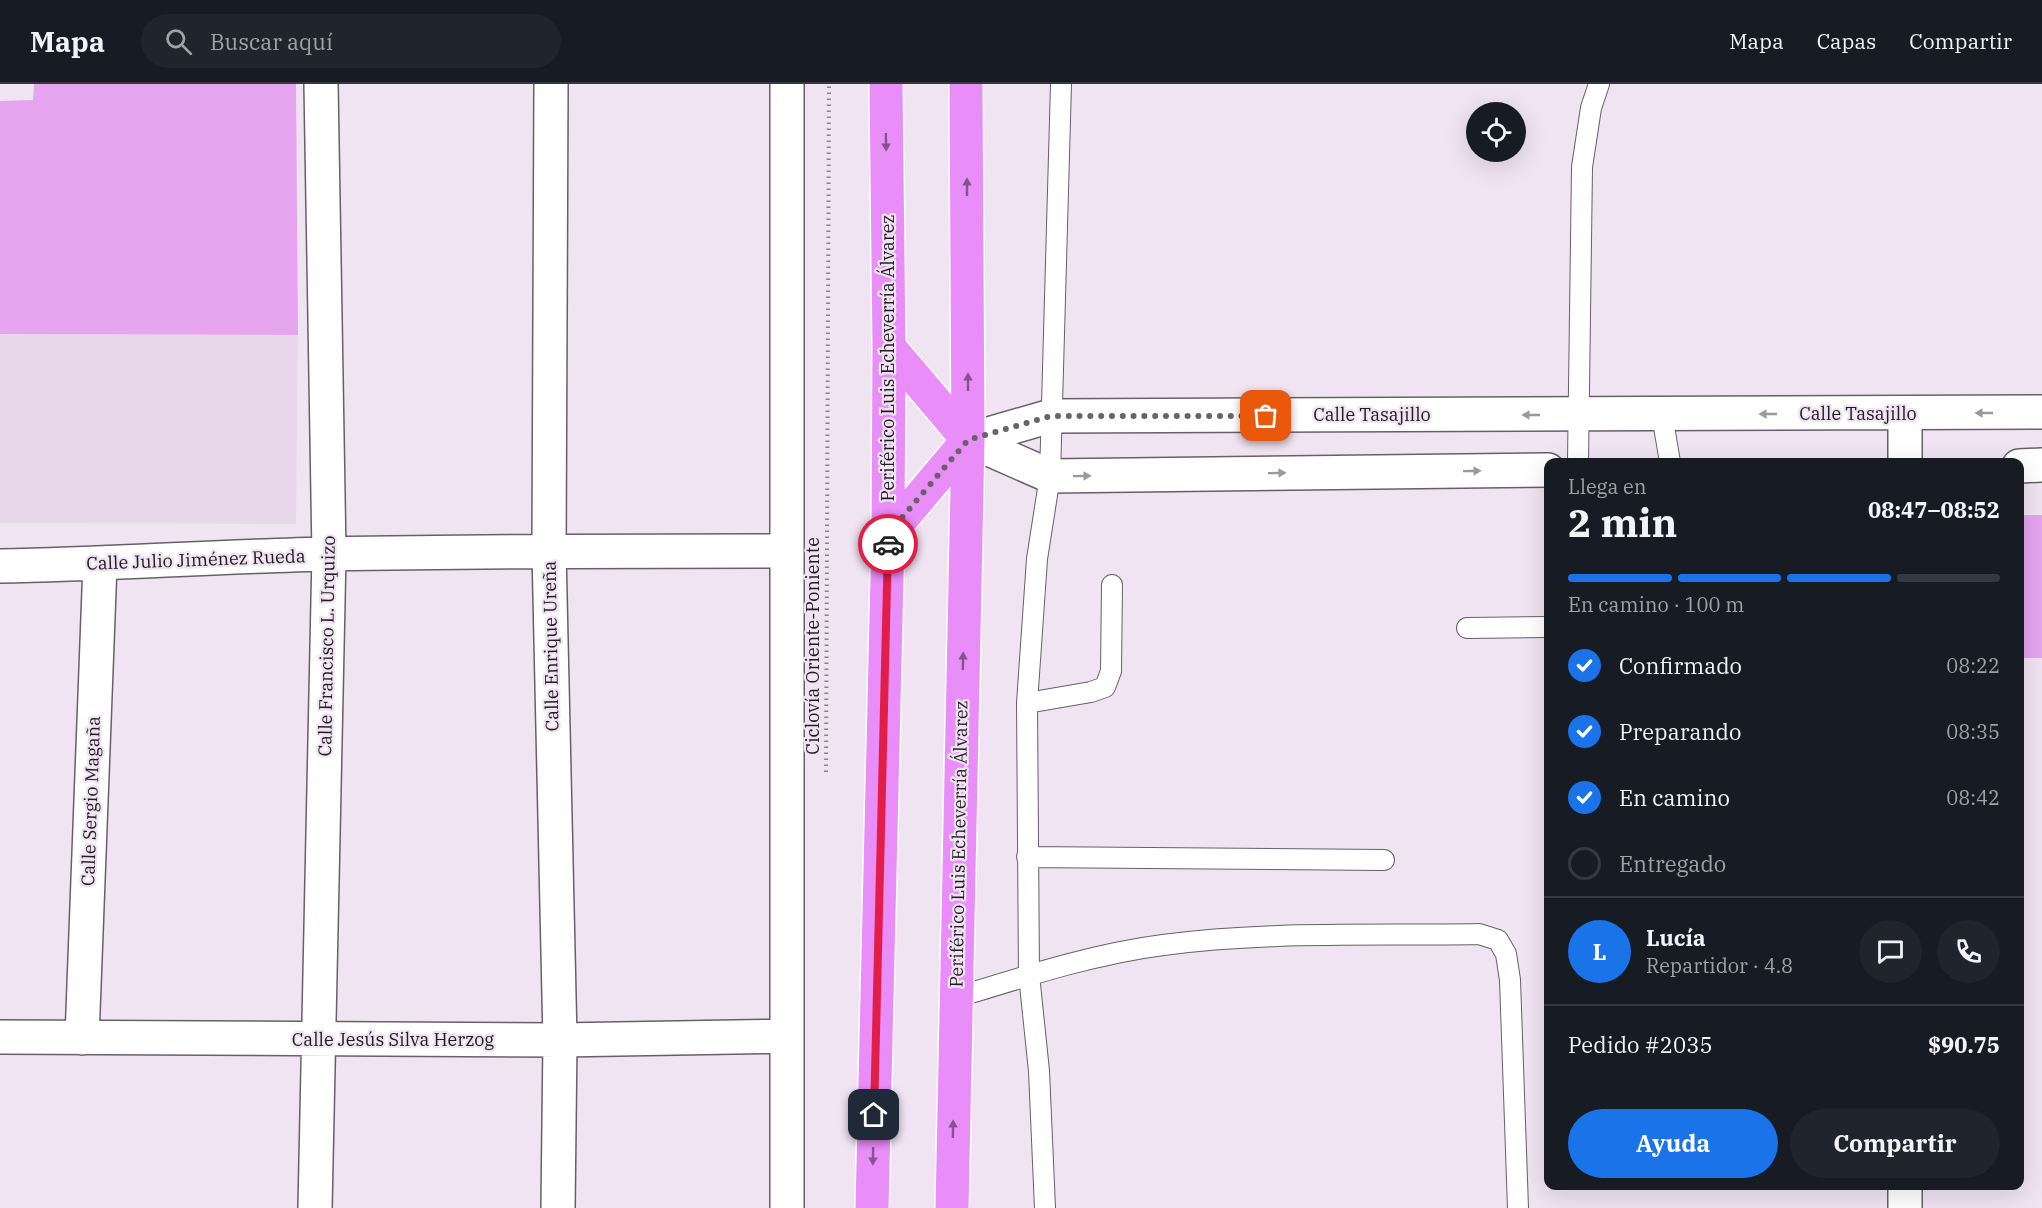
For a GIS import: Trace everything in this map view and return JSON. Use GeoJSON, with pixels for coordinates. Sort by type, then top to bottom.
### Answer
{"type":"FeatureCollection","features":[{"type":"Feature","properties":{"kind":"highway","name":"Periférico Luis Echeverría Álvarez"},"geometry":{"type":"LineString","coordinates":[[872,1208],[888,534],[889,347],[886,84]]}},
{"type":"Feature","properties":{"kind":"highway","name":"Periférico Luis Echeverría Álvarez"},"geometry":{"type":"LineString","coordinates":[[954,1199],[955,998],[968,440],[966,84]]}},
{"type":"Feature","properties":{"kind":"highway"},"geometry":{"type":"LineString","coordinates":[[888,534],[968,440],[889,347]]}},
{"type":"Feature","properties":{"kind":"street","name":"Calle Francisco L. Urquizo"},"geometry":{"type":"LineString","coordinates":[[315,1208],[329,554],[321,84]]}},
{"type":"Feature","properties":{"kind":"street","name":"Calle Enrique Ureña"},"geometry":{"type":"LineString","coordinates":[[551,84],[549,551],[560,1040],[558,1208]]}},
{"type":"Feature","properties":{"kind":"street"},"geometry":{"type":"LineString","coordinates":[[787,84],[787,1208]]}},
{"type":"Feature","properties":{"kind":"street","name":"Calle Tasajillo"},"geometry":{"type":"LineString","coordinates":[[968,440],[1051,416],[2042,412]]}},
{"type":"Feature","properties":{"kind":"street"},"geometry":{"type":"LineString","coordinates":[[1905,413],[1905,458]]}},
{"type":"Feature","properties":{"kind":"street"},"geometry":{"type":"LineString","coordinates":[[968,440],[1050,476],[1544,470]]}},
{"type":"Feature","properties":{"kind":"street"},"geometry":{"type":"LineString","coordinates":[[2024,465],[2042,465]]}},
{"type":"Feature","properties":{"kind":"street","name":"Calle Julio Jiménez Rueda"},"geometry":{"type":"LineString","coordinates":[[0,566],[329,554],[787,551]]}},
{"type":"Feature","properties":{"kind":"street","name":"Calle Sergio Magaña"},"geometry":{"type":"LineString","coordinates":[[82,1038],[100,564]]}},
{"type":"Feature","properties":{"kind":"street","name":"Calle Jesús Silva Herzog"},"geometry":{"type":"LineString","coordinates":[[0,1037],[560,1040],[787,1036]]}},
{"type":"Feature","properties":{"kind":"street"},"geometry":{"type":"LineString","coordinates":[[1905,1190],[1905,1208]]}},
{"type":"Feature","properties":{"kind":"lane"},"geometry":{"type":"LineString","coordinates":[[1045,1208],[1039,1071],[1029,975],[1027,703],[1037,559],[1050,476],[1062,120],[1061,84]]}},
{"type":"Feature","properties":{"kind":"lane"},"geometry":{"type":"LineString","coordinates":[[1578,458],[1582,167],[1591,108],[1599,84]]}},
{"type":"Feature","properties":{"kind":"lane"},"geometry":{"type":"LineString","coordinates":[[1662,415],[1669,458]]}},
{"type":"Feature","properties":{"kind":"lane"},"geometry":{"type":"LineString","coordinates":[[1027,703],[1091,692],[1105,687],[1111,671],[1112,585]]}},
{"type":"Feature","properties":{"kind":"lane"},"geometry":{"type":"LineString","coordinates":[[1467,628],[1544,627]]}},
{"type":"Feature","properties":{"kind":"lane"},"geometry":{"type":"LineString","coordinates":[[1027,857],[1384,860]]}},
{"type":"Feature","properties":{"kind":"lane"},"geometry":{"type":"LineString","coordinates":[[955,998],[1029,975],[1103,956],[1152,947],[1235,938],[1479,934],[1498,940],[1506,954],[1510,980],[1518,1208]]}},
{"type":"Feature","properties":{"kind":"path","name":"Ciclovía Oriente-Poniente"},"geometry":{"type":"LineString","coordinates":[[826,780],[829,84]]}},
{"type":"Feature","properties":{"kind":"shaded area"},"geometry":{"type":"Polygon","coordinates":[[[34,84],[296,84],[298,335],[0,334],[0,101],[33,100],[34,84]]]}},
{"type":"Feature","properties":{"kind":"shaded area"},"geometry":{"type":"Polygon","coordinates":[[[0,334],[298,335],[296,524],[0,523],[0,334]]]}},
{"type":"Feature","properties":{"kind":"shaded area"},"geometry":{"type":"Polygon","coordinates":[[[2024,515],[2042,515],[2042,658],[2024,658],[2024,515]]]}},
{"type":"Feature","properties":{"kind":"way so far"},"geometry":{"type":"LineString","coordinates":[[888,544],[888,534],[968,440],[1051,416],[1266,416]]}},
{"type":"Feature","properties":{"kind":"route"},"geometry":{"type":"LineString","coordinates":[[874,1115],[888,544]]}}]}
